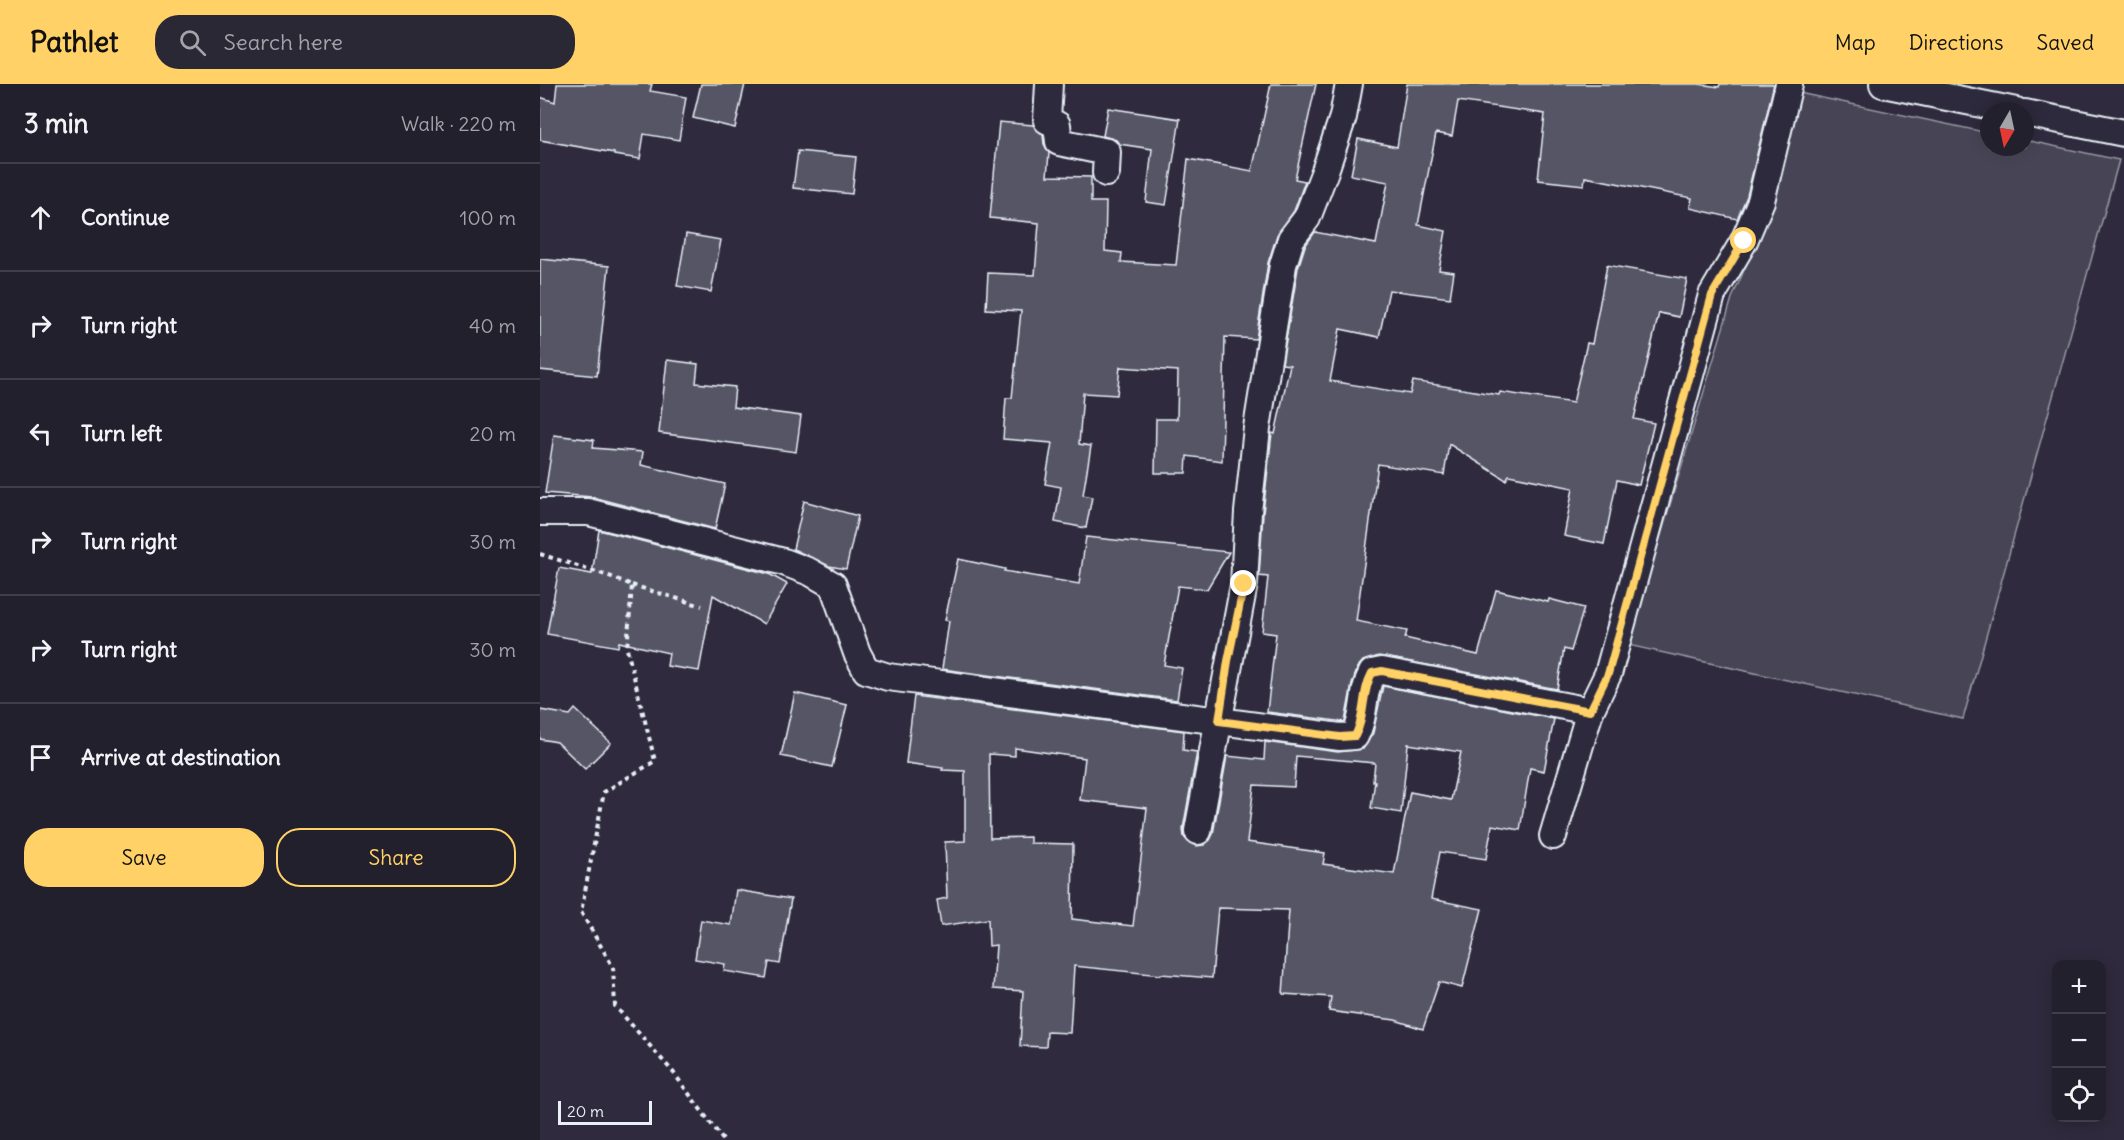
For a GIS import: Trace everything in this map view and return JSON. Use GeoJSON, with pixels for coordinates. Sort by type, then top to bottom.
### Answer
{"type":"FeatureCollection","features":[{"type":"Feature","properties":{"kind":"street"},"geometry":{"type":"LineString","coordinates":[[1049,84],[1047,120],[1058,125],[1059,142],[1107,152],[1106,173]]}},
{"type":"Feature","properties":{"kind":"street"},"geometry":{"type":"LineString","coordinates":[[1197,831],[1244,584],[1248,512],[1257,428],[1283,265],[1291,238],[1307,218],[1325,171],[1343,117],[1349,84]]}},
{"type":"Feature","properties":{"kind":"street"},"geometry":{"type":"LineString","coordinates":[[1553,836],[1590,711],[1608,674],[1712,295],[1744,241],[1761,201],[1790,84]]}},
{"type":"Feature","properties":{"kind":"street"},"geometry":{"type":"LineString","coordinates":[[1883,84],[1980,104]]}},
{"type":"Feature","properties":{"kind":"street"},"geometry":{"type":"LineString","coordinates":[[2034,115],[2124,133]]}},
{"type":"Feature","properties":{"kind":"street"},"geometry":{"type":"LineString","coordinates":[[540,512],[588,512],[784,562],[810,572],[833,585],[857,653],[866,670],[888,677],[1340,737],[1355,736],[1360,728],[1366,684],[1372,673],[1382,671],[1590,711]]}},
{"type":"Feature","properties":{"kind":"path"},"geometry":{"type":"LineString","coordinates":[[540,554],[702,606]]}},
{"type":"Feature","properties":{"kind":"path"},"geometry":{"type":"LineString","coordinates":[[632,585],[627,649],[655,761],[604,792],[581,912],[614,967],[615,1006],[673,1072],[723,1140]]}},
{"type":"Feature","properties":{"kind":"shaded area"},"geometry":{"type":"Polygon","coordinates":[[[1799,93],[1980,131],[1980,156],[2034,156],[2034,142],[2119,160],[1963,719],[1628,645],[1732,298],[1776,197],[1799,93]]]}},
{"type":"Feature","properties":{"kind":"building"},"geometry":{"type":"Polygon","coordinates":[[[557,84],[652,84],[650,91],[686,97],[679,140],[644,134],[640,159],[540,140],[540,97],[555,102],[557,84]]]}},
{"type":"Feature","properties":{"kind":"building"},"geometry":{"type":"Polygon","coordinates":[[[701,84],[745,84],[735,128],[693,118],[701,84]]]}},
{"type":"Feature","properties":{"kind":"building"},"geometry":{"type":"Polygon","coordinates":[[[1271,84],[1316,84],[1295,179],[1305,181],[1294,211],[1277,235],[1268,263],[1256,339],[1225,337],[1222,461],[1187,456],[1186,473],[1155,473],[1156,419],[1177,419],[1178,371],[1120,367],[1117,395],[1083,393],[1079,444],[1091,446],[1083,495],[1092,497],[1086,528],[1055,522],[1061,487],[1045,484],[1052,443],[1003,439],[1006,398],[1012,398],[1021,311],[986,309],[988,273],[1035,275],[1039,223],[990,218],[999,122],[1033,125],[1043,135],[1044,144],[1049,153],[1047,176],[1091,177],[1091,202],[1106,202],[1105,251],[1122,253],[1121,262],[1176,265],[1188,159],[1252,171],[1271,84]]]}},
{"type":"Feature","properties":{"kind":"building"},"geometry":{"type":"Polygon","coordinates":[[[1407,84],[1698,84],[1719,87],[1720,84],[1774,84],[1747,196],[1737,219],[1690,208],[1692,198],[1585,177],[1584,185],[1538,180],[1545,114],[1458,101],[1452,136],[1436,133],[1418,225],[1446,231],[1439,270],[1454,272],[1450,298],[1389,290],[1379,337],[1340,329],[1330,381],[1410,394],[1413,381],[1499,395],[1500,392],[1573,403],[1587,343],[1592,344],[1607,265],[1687,279],[1679,317],[1659,313],[1634,419],[1654,423],[1639,485],[1617,480],[1604,544],[1564,536],[1573,488],[1509,475],[1506,480],[1449,444],[1444,475],[1378,464],[1356,621],[1407,631],[1405,638],[1478,655],[1496,590],[1548,602],[1549,599],[1584,608],[1571,651],[1564,649],[1557,689],[1379,656],[1363,661],[1358,667],[1352,684],[1345,722],[1267,712],[1276,634],[1262,632],[1268,577],[1259,576],[1263,513],[1272,433],[1275,434],[1290,365],[1282,364],[1298,268],[1305,246],[1315,232],[1376,244],[1388,182],[1351,175],[1358,139],[1397,147],[1407,84]]]}},
{"type":"Feature","properties":{"kind":"building"},"geometry":{"type":"Polygon","coordinates":[[[1108,108],[1180,119],[1166,205],[1146,202],[1152,149],[1119,144],[1116,140],[1103,136],[1108,108]]]}},
{"type":"Feature","properties":{"kind":"building"},"geometry":{"type":"Polygon","coordinates":[[[798,151],[856,157],[852,194],[793,188],[798,151]]]}},
{"type":"Feature","properties":{"kind":"building"},"geometry":{"type":"Polygon","coordinates":[[[686,234],[721,240],[711,292],[677,286],[686,234]]]}},
{"type":"Feature","properties":{"kind":"building"},"geometry":{"type":"Polygon","coordinates":[[[540,259],[609,266],[597,376],[540,370],[540,259]]]}},
{"type":"Feature","properties":{"kind":"building"},"geometry":{"type":"Polygon","coordinates":[[[667,360],[698,364],[696,383],[735,387],[733,407],[801,416],[796,452],[659,433],[667,360]]]}},
{"type":"Feature","properties":{"kind":"building"},"geometry":{"type":"Polygon","coordinates":[[[554,435],[594,440],[593,448],[643,452],[641,465],[725,484],[715,529],[592,497],[545,493],[554,435]]]}},
{"type":"Feature","properties":{"kind":"building"},"geometry":{"type":"Polygon","coordinates":[[[804,501],[858,516],[846,569],[829,566],[793,549],[804,501]]]}},
{"type":"Feature","properties":{"kind":"building"},"geometry":{"type":"Polygon","coordinates":[[[599,530],[769,574],[787,584],[764,624],[713,595],[699,671],[667,666],[669,653],[619,642],[618,647],[547,634],[559,568],[592,574],[599,530]]]}},
{"type":"Feature","properties":{"kind":"building"},"geometry":{"type":"Polygon","coordinates":[[[1086,537],[1229,552],[1207,589],[1178,586],[1164,665],[1182,668],[1177,700],[942,669],[949,621],[945,620],[958,559],[1005,569],[1004,571],[1079,584],[1086,537]]]}},
{"type":"Feature","properties":{"kind":"building"},"geometry":{"type":"Polygon","coordinates":[[[1383,686],[1554,719],[1544,771],[1530,768],[1520,830],[1492,825],[1486,859],[1440,852],[1431,899],[1482,909],[1462,988],[1439,982],[1423,1029],[1395,1020],[1329,1011],[1331,997],[1283,994],[1289,910],[1218,908],[1212,978],[1074,966],[1070,1033],[1047,1032],[1046,1047],[1020,1046],[1023,991],[993,989],[996,945],[989,946],[988,919],[941,926],[937,900],[947,898],[945,842],[965,841],[965,771],[942,770],[943,768],[906,763],[914,696],[1184,731],[1183,750],[1197,752],[1183,829],[1184,837],[1196,846],[1204,845],[1213,834],[1227,756],[1264,760],[1265,742],[1338,752],[1363,749],[1373,733],[1383,686]],[[1408,744],[1401,813],[1371,808],[1375,763],[1296,756],[1294,787],[1254,785],[1247,842],[1325,853],[1323,864],[1394,874],[1410,792],[1451,800],[1461,752],[1408,744]],[[1015,748],[1015,756],[989,754],[990,838],[1030,837],[1030,843],[1073,844],[1072,919],[1133,926],[1147,808],[1080,800],[1085,758],[1015,748]]]}},
{"type":"Feature","properties":{"kind":"building"},"geometry":{"type":"Polygon","coordinates":[[[795,693],[847,705],[832,767],[781,756],[795,693]]]}},
{"type":"Feature","properties":{"kind":"building"},"geometry":{"type":"Polygon","coordinates":[[[575,709],[611,743],[585,769],[557,742],[540,739],[540,710],[570,715],[575,709]]]}},
{"type":"Feature","properties":{"kind":"building"},"geometry":{"type":"Polygon","coordinates":[[[736,890],[791,899],[780,964],[769,962],[766,978],[724,971],[725,964],[695,959],[701,920],[731,925],[736,890]]]}},
{"type":"Feature","properties":{"kind":"route"},"geometry":{"type":"LineString","coordinates":[[1244,584],[1228,661],[1219,721],[1340,737],[1355,736],[1360,728],[1366,684],[1372,673],[1382,671],[1590,711],[1608,674],[1712,295],[1744,241]]}}]}
